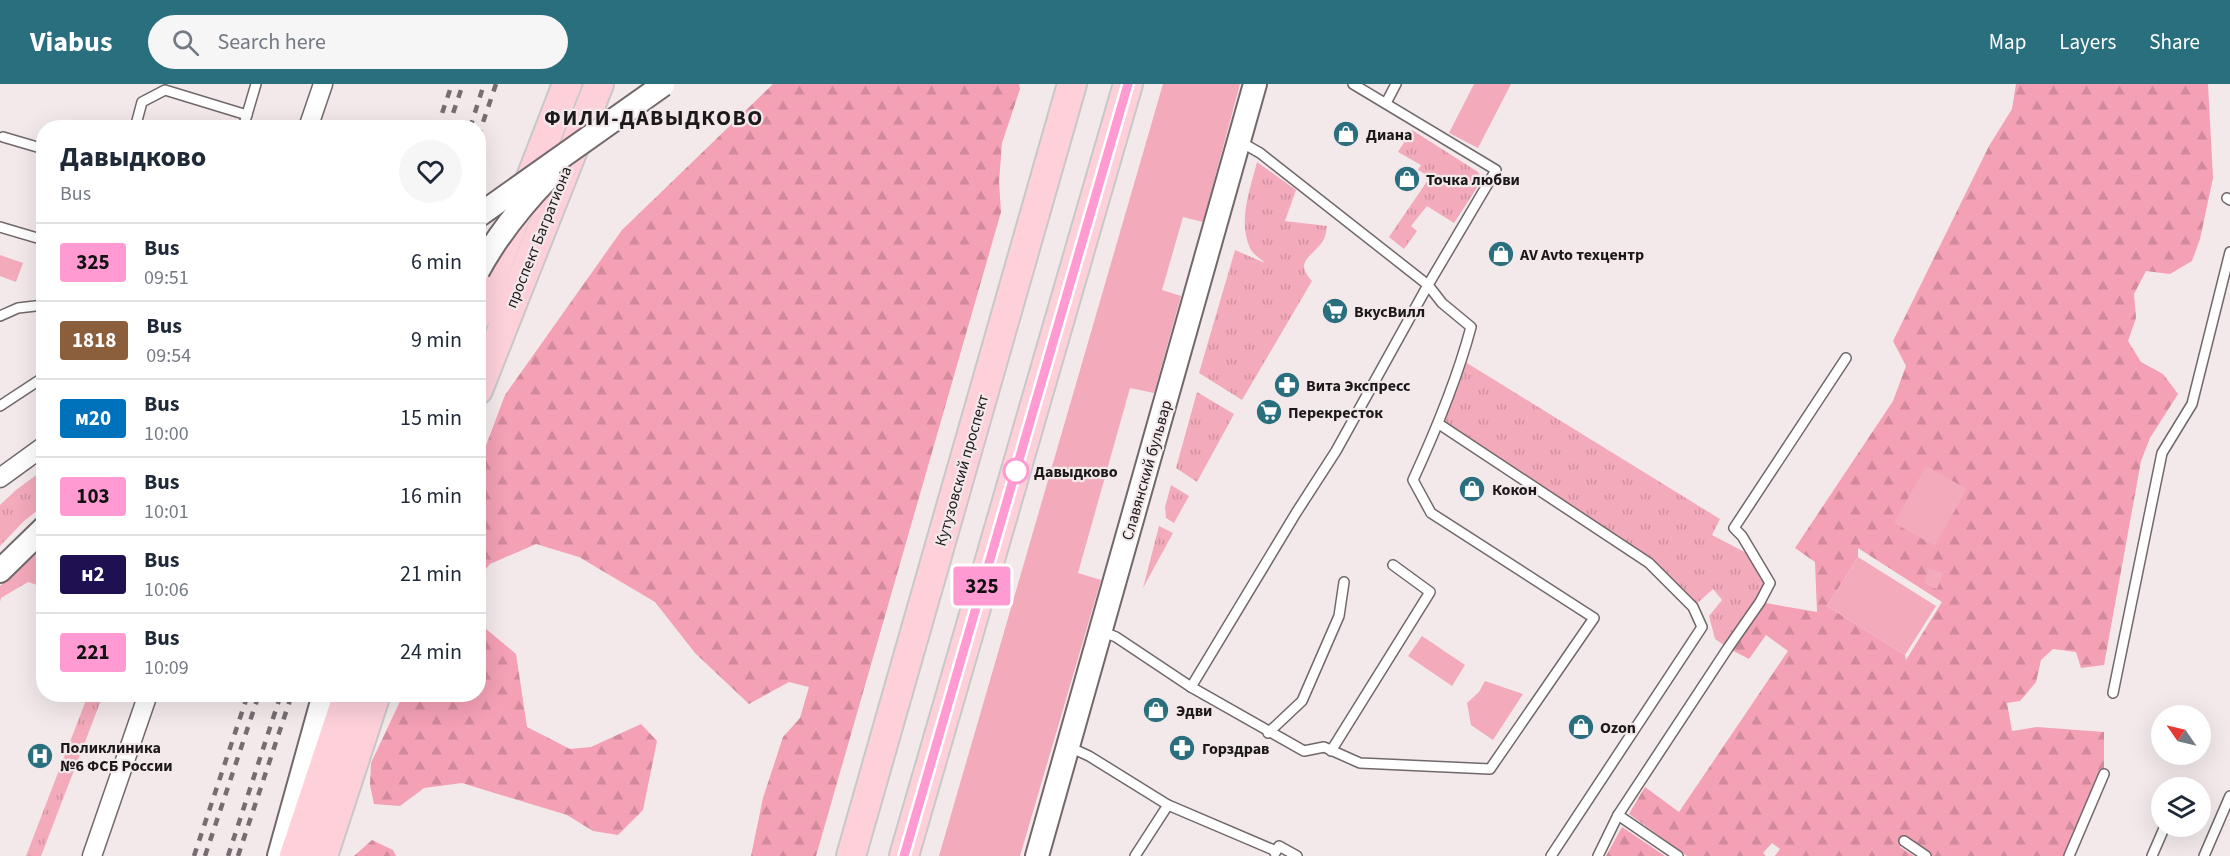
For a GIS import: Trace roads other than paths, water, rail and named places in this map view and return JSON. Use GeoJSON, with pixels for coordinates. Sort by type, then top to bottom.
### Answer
{"type":"FeatureCollection","features":[{"type":"Feature","properties":{"kind":"main road","name":"проспект Багратиона"},"geometry":{"type":"LineString","coordinates":[[486,294],[567,84]]}},
{"type":"Feature","properties":{"kind":"main road","name":"проспект Багратиона"},"geometry":{"type":"LineString","coordinates":[[486,370],[599,84]]}},
{"type":"Feature","properties":{"kind":"main road","name":"Кутузовский проспект"},"geometry":{"type":"LineString","coordinates":[[851,856],[1072,84]]}},
{"type":"Feature","properties":{"kind":"main road"},"geometry":{"type":"LineString","coordinates":[[904,856],[1128,84]]}},
{"type":"Feature","properties":{"kind":"main road"},"geometry":{"type":"LineString","coordinates":[[294,856],[345,702]]}},
{"type":"Feature","properties":{"kind":"main road"},"geometry":{"type":"LineString","coordinates":[[323,856],[373,702]]}},
{"type":"Feature","properties":{"kind":"street"},"geometry":{"type":"LineString","coordinates":[[311,120],[323,84]]}},
{"type":"Feature","properties":{"kind":"street"},"geometry":{"type":"LineString","coordinates":[[486,210],[664,84]]}},
{"type":"Feature","properties":{"kind":"street","name":"Славянский бульвар"},"geometry":{"type":"LineString","coordinates":[[1036,856],[1256,84]]}},
{"type":"Feature","properties":{"kind":"street"},"geometry":{"type":"LineString","coordinates":[[486,257],[493,244],[532,195],[588,138]]}},
{"type":"Feature","properties":{"kind":"street"},"geometry":{"type":"LineString","coordinates":[[0,478],[36,452]]}},
{"type":"Feature","properties":{"kind":"street"},"geometry":{"type":"LineString","coordinates":[[0,571],[36,536]]}},
{"type":"Feature","properties":{"kind":"street"},"geometry":{"type":"LineString","coordinates":[[92,856],[145,702]]}},
{"type":"Feature","properties":{"kind":"street"},"geometry":{"type":"LineString","coordinates":[[279,856],[322,702]]}},
{"type":"Feature","properties":{"kind":"lane"},"geometry":{"type":"LineString","coordinates":[[245,120],[256,84]]}},
{"type":"Feature","properties":{"kind":"lane"},"geometry":{"type":"LineString","coordinates":[[1191,687],[1296,513],[1336,452],[1428,285],[1496,170],[1353,84]]}},
{"type":"Feature","properties":{"kind":"lane"},"geometry":{"type":"LineString","coordinates":[[1386,103],[1396,84]]}},
{"type":"Feature","properties":{"kind":"lane"},"geometry":{"type":"LineString","coordinates":[[137,120],[142,102],[165,90],[247,115]]}},
{"type":"Feature","properties":{"kind":"lane"},"geometry":{"type":"LineString","coordinates":[[3,137],[36,147]]}},
{"type":"Feature","properties":{"kind":"lane"},"geometry":{"type":"LineString","coordinates":[[1101,631],[1116,637],[1191,687],[1268,733],[1304,751],[1324,747],[1359,763],[1490,768],[1594,618],[1431,513],[1413,480],[1439,424],[1471,327],[1442,303],[1428,285],[1260,153],[1239,141]]}},
{"type":"Feature","properties":{"kind":"lane"},"geometry":{"type":"LineString","coordinates":[[0,227],[36,238]]}},
{"type":"Feature","properties":{"kind":"lane"},"geometry":{"type":"LineString","coordinates":[[2113,693],[2162,453],[2192,404],[2230,252]]}},
{"type":"Feature","properties":{"kind":"lane"},"geometry":{"type":"LineString","coordinates":[[0,316],[18,308],[36,306]]}},
{"type":"Feature","properties":{"kind":"lane"},"geometry":{"type":"LineString","coordinates":[[1598,856],[1618,815],[1760,602],[1770,583],[1742,536],[1734,528],[1846,358]]}},
{"type":"Feature","properties":{"kind":"lane"},"geometry":{"type":"LineString","coordinates":[[0,406],[36,382]]}},
{"type":"Feature","properties":{"kind":"lane"},"geometry":{"type":"LineString","coordinates":[[1439,424],[1649,563],[1693,607],[1702,627],[1551,856]]}},
{"type":"Feature","properties":{"kind":"lane"},"geometry":{"type":"LineString","coordinates":[[1331,751],[1430,592],[1393,565]]}},
{"type":"Feature","properties":{"kind":"lane"},"geometry":{"type":"LineString","coordinates":[[1268,733],[1302,701],[1339,616],[1344,582]]}},
{"type":"Feature","properties":{"kind":"lane"},"geometry":{"type":"LineString","coordinates":[[1067,746],[1089,756],[1168,805],[1275,854],[1279,846],[1297,856]]}},
{"type":"Feature","properties":{"kind":"lane"},"geometry":{"type":"LineString","coordinates":[[2069,856],[2104,774]]}},
{"type":"Feature","properties":{"kind":"lane"},"geometry":{"type":"LineString","coordinates":[[2204,856],[2230,796]]}},
{"type":"Feature","properties":{"kind":"lane"},"geometry":{"type":"LineString","coordinates":[[1135,856],[1168,805]]}},
{"type":"Feature","properties":{"kind":"lane"},"geometry":{"type":"LineString","coordinates":[[1618,815],[1677,856]]}},
{"type":"Feature","properties":{"kind":"lane"},"geometry":{"type":"LineString","coordinates":[[2152,856],[2160,837]]}},
{"type":"Feature","properties":{"kind":"lane"},"geometry":{"type":"LineString","coordinates":[[1904,842],[1926,856]]}},
{"type":"Feature","properties":{"kind":"railway"},"geometry":{"type":"LineString","coordinates":[[440,120],[452,84]]}},
{"type":"Feature","properties":{"kind":"railway"},"geometry":{"type":"LineString","coordinates":[[451,120],[463,84]]}},
{"type":"Feature","properties":{"kind":"railway"},"geometry":{"type":"LineString","coordinates":[[473,120],[484,84]]}},
{"type":"Feature","properties":{"kind":"railway"},"geometry":{"type":"LineString","coordinates":[[484,120],[496,84]]}},
{"type":"Feature","properties":{"kind":"railway"},"geometry":{"type":"LineString","coordinates":[[194,856],[245,702]]}},
{"type":"Feature","properties":{"kind":"railway"},"geometry":{"type":"LineString","coordinates":[[205,856],[256,702]]}},
{"type":"Feature","properties":{"kind":"railway"},"geometry":{"type":"LineString","coordinates":[[228,856],[278,702]]}},
{"type":"Feature","properties":{"kind":"railway"},"geometry":{"type":"LineString","coordinates":[[238,856],[289,702]]}},
{"type":"Feature","properties":{"kind":"place","name":"Диана"},"geometry":{"type":"Point","coordinates":[1346,134]}},
{"type":"Feature","properties":{"kind":"place","name":"Точка любви"},"geometry":{"type":"Point","coordinates":[1407,179]}},
{"type":"Feature","properties":{"kind":"place","name":"AV Avto техцентр"},"geometry":{"type":"Point","coordinates":[1501,254]}},
{"type":"Feature","properties":{"kind":"place","name":"ВкусВилл"},"geometry":{"type":"Point","coordinates":[1335,311]}},
{"type":"Feature","properties":{"kind":"place","name":"Вита Экспресс"},"geometry":{"type":"Point","coordinates":[1287,385]}},
{"type":"Feature","properties":{"kind":"place","name":"Перекресток"},"geometry":{"type":"Point","coordinates":[1269,412]}},
{"type":"Feature","properties":{"kind":"place","name":"Давыдково"},"geometry":{"type":"Point","coordinates":[1016,471]}},
{"type":"Feature","properties":{"kind":"place","name":"Кокон"},"geometry":{"type":"Point","coordinates":[1472,489]}},
{"type":"Feature","properties":{"kind":"place","name":"Эдви"},"geometry":{"type":"Point","coordinates":[1156,710]}},
{"type":"Feature","properties":{"kind":"place","name":"Ozon"},"geometry":{"type":"Point","coordinates":[1581,727]}},
{"type":"Feature","properties":{"kind":"place","name":"Горздрав"},"geometry":{"type":"Point","coordinates":[1182,748]}},
{"type":"Feature","properties":{"kind":"place","name":"Поликлиника №6 ФСБ России"},"geometry":{"type":"Point","coordinates":[40,756]}},
{"type":"Feature","properties":{"kind":"district","name":"ФИЛИ-ДАВЫДКОВО"},"geometry":{"type":"Point","coordinates":[654,117]}}]}
